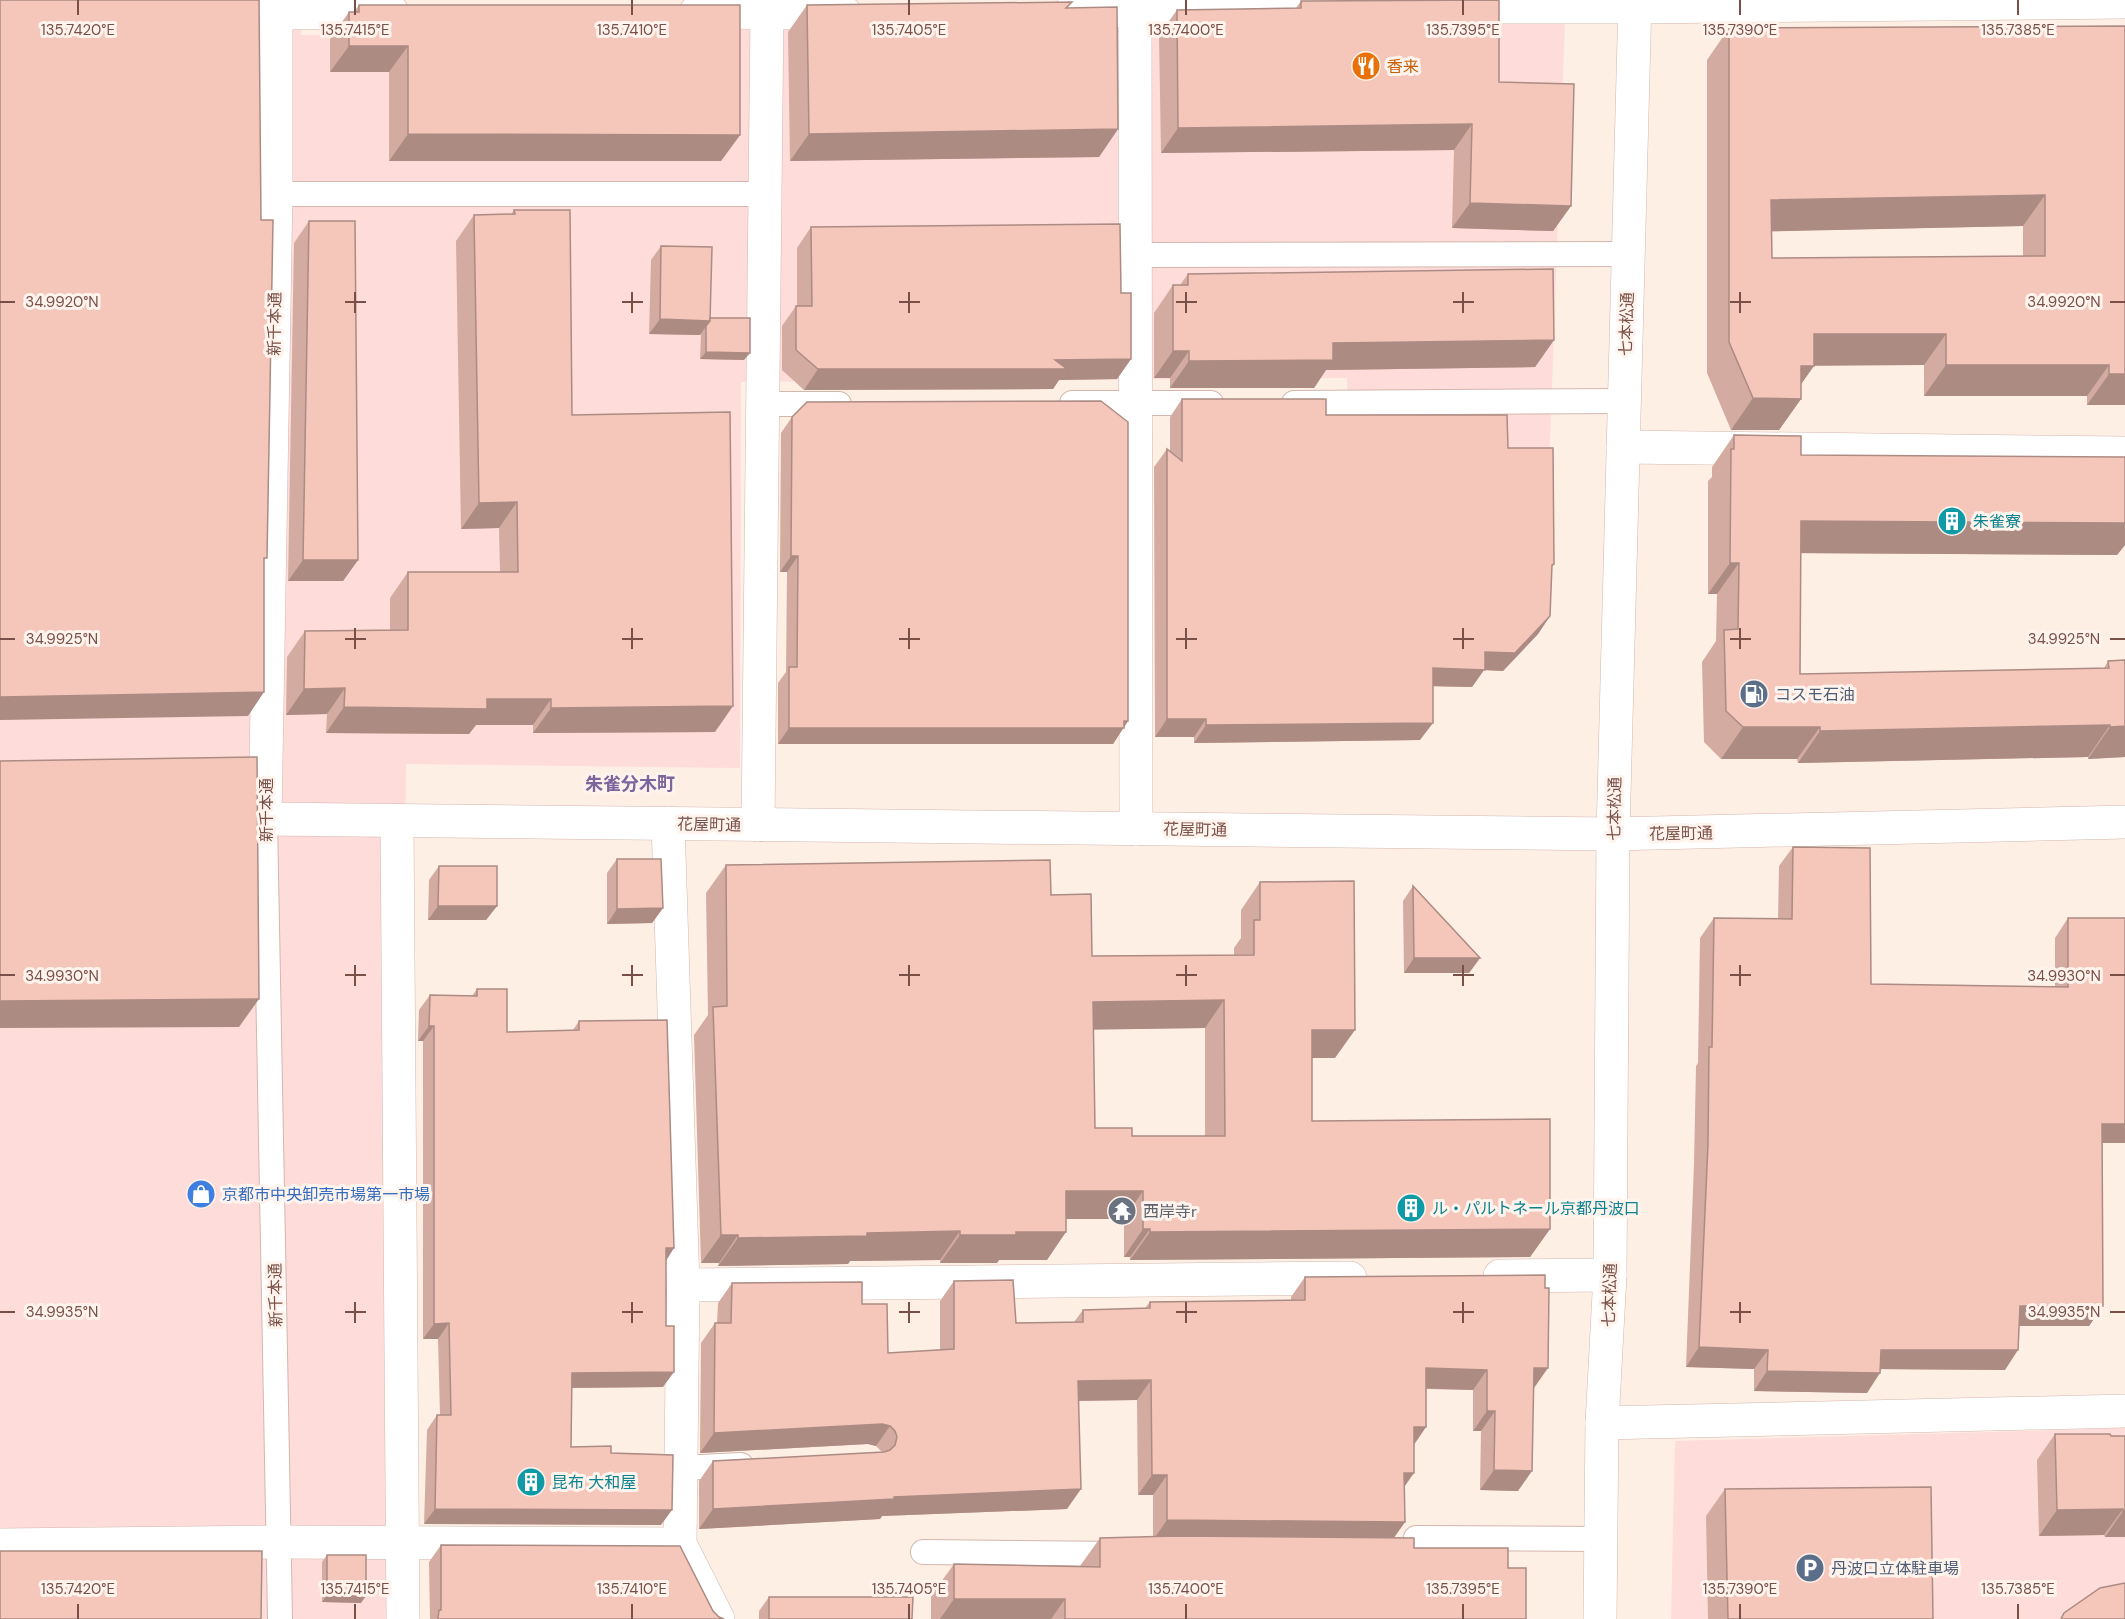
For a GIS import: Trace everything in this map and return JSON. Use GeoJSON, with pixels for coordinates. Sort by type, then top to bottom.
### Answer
{"type":"FeatureCollection","features":[{"type":"Feature","properties":{"kind":"street"},"geometry":{"type":"LineString","coordinates":[[1425,7],[2125,2]]}},
{"type":"Feature","properties":{"kind":"street","name":"七本松通"},"geometry":{"type":"LineString","coordinates":[[1600,1619],[1602,1422],[1610,1275],[1613,834],[1635,4]]}},
{"type":"Feature","properties":{"kind":"street"},"geometry":{"type":"LineString","coordinates":[[1040,12],[1135,5],[1368,7]]}},
{"type":"Feature","properties":{"kind":"street"},"geometry":{"type":"LineString","coordinates":[[1135,5],[1136,829]]}},
{"type":"Feature","properties":{"kind":"street"},"geometry":{"type":"LineString","coordinates":[[276,6],[418,12]]}},
{"type":"Feature","properties":{"kind":"street","name":"新千本通"},"geometry":{"type":"LineString","coordinates":[[265,819],[276,194],[276,6]]}},
{"type":"Feature","properties":{"kind":"street"},"geometry":{"type":"LineString","coordinates":[[674,8],[767,14],[873,13]]}},
{"type":"Feature","properties":{"kind":"street"},"geometry":{"type":"LineString","coordinates":[[758,825],[767,14]]}},
{"type":"Feature","properties":{"kind":"street"},"geometry":{"type":"LineString","coordinates":[[1623,447],[2125,453]]}},
{"type":"Feature","properties":{"kind":"street","name":"花屋町通"},"geometry":{"type":"LineString","coordinates":[[265,819],[1613,834],[2125,822]]}},
{"type":"Feature","properties":{"kind":"street"},"geometry":{"type":"LineString","coordinates":[[397,820],[403,1619]]}},
{"type":"Feature","properties":{"kind":"street"},"geometry":{"type":"LineString","coordinates":[[668,823],[683,1285],[680,1544],[718,1619]]}},
{"type":"Feature","properties":{"kind":"street"},"geometry":{"type":"LineString","coordinates":[[1470,1277],[1610,1275]]}},
{"type":"Feature","properties":{"kind":"street"},"geometry":{"type":"LineString","coordinates":[[683,1285],[1374,1278]]}},
{"type":"Feature","properties":{"kind":"street"},"geometry":{"type":"LineString","coordinates":[[1602,1422],[2125,1411]]}},
{"type":"Feature","properties":{"kind":"street"},"geometry":{"type":"LineString","coordinates":[[0,1545],[280,1542],[680,1544]]}},
{"type":"Feature","properties":{"kind":"lane"},"geometry":{"type":"LineString","coordinates":[[276,194],[765,194]]}},
{"type":"Feature","properties":{"kind":"lane"},"geometry":{"type":"LineString","coordinates":[[1135,255],[1628,254]]}},
{"type":"Feature","properties":{"kind":"lane"},"geometry":{"type":"LineString","coordinates":[[1277,403],[1624,401]]}},
{"type":"Feature","properties":{"kind":"lane"},"geometry":{"type":"LineString","coordinates":[[1054,403],[1230,403]]}},
{"type":"Feature","properties":{"kind":"lane"},"geometry":{"type":"LineString","coordinates":[[763,404],[856,404]]}},
{"type":"Feature","properties":{"kind":"lane","name":"新千本通"},"geometry":{"type":"LineString","coordinates":[[265,819],[280,1619]]}},
{"type":"Feature","properties":{"kind":"lane"},"geometry":{"type":"LineString","coordinates":[[681,1468],[763,1464]]}},
{"type":"Feature","properties":{"kind":"lane"},"geometry":{"type":"LineString","coordinates":[[1369,1556],[1416,1556],[1416,1538],[1601,1539]]}},
{"type":"Feature","properties":{"kind":"lane"},"geometry":{"type":"LineString","coordinates":[[923,1552],[1146,1554]]}},
{"type":"Feature","properties":{"kind":"shaded area","name":"京都市中央卸売市場第一市場"},"geometry":{"type":"Polygon","coordinates":[[[0,0],[301,0],[301,35],[1565,20],[1545,583],[1350,585],[1347,378],[741,382],[740,768],[406,764],[398,1619],[0,1619],[0,0]]]}},
{"type":"Feature","properties":{"kind":"shaded area"},"geometry":{"type":"Polygon","coordinates":[[[2125,1428],[2125,1619],[1671,1619],[1675,1441],[2125,1428]]]}},
{"type":"Feature","properties":{"kind":"building"},"geometry":{"type":"Polygon","coordinates":[[[0,0],[259,0],[261,220],[273,220],[267,558],[264,558],[264,692],[0,697],[0,0]]]}},
{"type":"Feature","properties":{"kind":"building"},"geometry":{"type":"Polygon","coordinates":[[[1499,0],[1499,82],[1574,84],[1571,206],[1470,203],[1472,124],[1178,128],[1177,10],[1301,8],[1301,1],[1499,0]]]}},
{"type":"Feature","properties":{"kind":"building"},"geometry":{"type":"Polygon","coordinates":[[[1072,2],[1066,8],[1117,7],[1118,129],[809,134],[807,5],[1072,2]]]}},
{"type":"Feature","properties":{"kind":"building"},"geometry":{"type":"Polygon","coordinates":[[[359,5],[740,5],[740,135],[408,134],[408,46],[349,46],[349,12],[359,12],[359,5]]]}},
{"type":"Feature","properties":{"kind":"building"},"geometry":{"type":"Polygon","coordinates":[[[2125,26],[2125,374],[2109,374],[2109,365],[1946,365],[1946,334],[1814,334],[1814,366],[1801,366],[1801,399],[1753,398],[1729,342],[1729,28],[2125,26]],[[2045,195],[1771,200],[1772,258],[2045,256],[2045,195]]]}},
{"type":"Feature","properties":{"kind":"building"},"geometry":{"type":"Polygon","coordinates":[[[514,210],[570,210],[572,415],[730,412],[733,706],[551,708],[551,699],[487,699],[487,709],[344,707],[345,688],[304,689],[305,631],[408,630],[408,572],[518,572],[517,502],[479,503],[474,215],[515,214],[514,210]]]}},
{"type":"Feature","properties":{"kind":"building"},"geometry":{"type":"Polygon","coordinates":[[[309,221],[355,221],[358,560],[303,560],[309,221]]]}},
{"type":"Feature","properties":{"kind":"building"},"geometry":{"type":"Polygon","coordinates":[[[1120,224],[1121,293],[1131,293],[1131,359],[1055,360],[1067,369],[818,369],[796,350],[796,306],[812,306],[811,227],[1120,224]]]}},
{"type":"Feature","properties":{"kind":"building"},"geometry":{"type":"Polygon","coordinates":[[[661,246],[712,247],[710,321],[660,319],[661,246]]]}},
{"type":"Feature","properties":{"kind":"building"},"geometry":{"type":"Polygon","coordinates":[[[1553,269],[1554,340],[1333,343],[1333,360],[1189,361],[1189,351],[1173,351],[1173,285],[1188,285],[1188,274],[1553,269]]]}},
{"type":"Feature","properties":{"kind":"building"},"geometry":{"type":"Polygon","coordinates":[[[710,318],[750,318],[750,353],[706,352],[706,326],[710,318]]]}},
{"type":"Feature","properties":{"kind":"building"},"geometry":{"type":"Polygon","coordinates":[[[1182,399],[1326,399],[1326,415],[1507,415],[1508,448],[1553,448],[1554,564],[1552,565],[1550,616],[1515,653],[1485,652],[1485,670],[1433,668],[1433,723],[1206,725],[1206,719],[1167,719],[1167,449],[1182,461],[1182,399]]]}},
{"type":"Feature","properties":{"kind":"building"},"geometry":{"type":"Polygon","coordinates":[[[1101,401],[1128,422],[1128,721],[1124,721],[1124,728],[789,728],[789,667],[797,667],[798,556],[791,556],[792,417],[807,402],[1101,401]]]}},
{"type":"Feature","properties":{"kind":"building"},"geometry":{"type":"Polygon","coordinates":[[[1734,435],[1801,436],[1801,455],[2125,457],[2125,523],[1801,521],[1800,674],[2109,668],[2108,661],[2125,660],[2125,726],[1820,731],[1820,727],[1743,727],[1726,711],[1724,630],[1738,629],[1739,563],[1730,563],[1731,449],[1734,449],[1734,435]]]}},
{"type":"Feature","properties":{"kind":"building"},"geometry":{"type":"Polygon","coordinates":[[[257,757],[259,999],[0,1001],[0,761],[257,757]]]}},
{"type":"Feature","properties":{"kind":"building"},"geometry":{"type":"Polygon","coordinates":[[[1793,847],[1870,848],[1871,984],[2068,987],[2068,918],[2125,918],[2125,1124],[2102,1124],[2103,1306],[2020,1306],[2018,1350],[1881,1350],[1880,1373],[1767,1371],[1768,1350],[1699,1347],[1708,1144],[1709,1047],[1712,1047],[1714,918],[1792,919],[1793,847]]]}},
{"type":"Feature","properties":{"kind":"building"},"geometry":{"type":"Polygon","coordinates":[[[617,859],[661,859],[663,908],[617,909],[617,859]]]}},
{"type":"Feature","properties":{"kind":"building"},"geometry":{"type":"Polygon","coordinates":[[[1050,860],[1051,895],[1091,894],[1092,956],[1254,955],[1254,920],[1260,920],[1260,882],[1354,881],[1355,1030],[1312,1030],[1312,1121],[1550,1119],[1550,1229],[1150,1232],[1150,1229],[1143,1229],[1143,1191],[1066,1191],[1066,1232],[960,1235],[960,1231],[867,1233],[867,1236],[738,1238],[738,1235],[721,1235],[713,1007],[727,1006],[726,865],[1050,860]],[[1224,1000],[1093,1002],[1095,1128],[1132,1128],[1132,1136],[1225,1136],[1224,1000]]]}},
{"type":"Feature","properties":{"kind":"building"},"geometry":{"type":"Polygon","coordinates":[[[439,866],[497,866],[497,906],[438,906],[439,866]]]}},
{"type":"Feature","properties":{"kind":"building"},"geometry":{"type":"Polygon","coordinates":[[[1413,886],[1480,958],[1414,958],[1413,886]]]}},
{"type":"Feature","properties":{"kind":"building"},"geometry":{"type":"Polygon","coordinates":[[[477,989],[507,989],[507,1032],[579,1030],[579,1021],[667,1020],[674,1248],[666,1248],[666,1326],[674,1326],[674,1372],[572,1373],[571,1447],[611,1446],[611,1453],[673,1455],[672,1510],[435,1509],[437,1415],[451,1415],[449,1323],[434,1324],[434,1026],[429,1026],[430,995],[477,996],[477,989]]]}},
{"type":"Feature","properties":{"kind":"building"},"geometry":{"type":"Polygon","coordinates":[[[1545,1275],[1545,1288],[1549,1288],[1548,1368],[1534,1368],[1532,1471],[1494,1470],[1495,1411],[1487,1411],[1487,1370],[1426,1368],[1426,1427],[1414,1427],[1414,1473],[1404,1473],[1405,1522],[1167,1520],[1167,1475],[1152,1475],[1151,1380],[1078,1381],[1081,1489],[894,1497],[894,1499],[713,1509],[713,1461],[884,1452],[895,1445],[897,1437],[890,1426],[882,1424],[714,1433],[715,1323],[731,1323],[732,1283],[862,1282],[862,1304],[887,1304],[888,1353],[954,1349],[954,1281],[1013,1280],[1016,1323],[1083,1322],[1083,1310],[1150,1308],[1150,1302],[1305,1300],[1305,1277],[1545,1275]]]}},
{"type":"Feature","properties":{"kind":"building"},"geometry":{"type":"Polygon","coordinates":[[[2055,1434],[2125,1436],[2125,1511],[2123,1509],[2057,1510],[2055,1434]]]}},
{"type":"Feature","properties":{"kind":"building","name":"丹波口立体駐車場"},"geometry":{"type":"Polygon","coordinates":[[[1931,1487],[1933,1619],[1728,1619],[1725,1489],[1931,1487]]]}},
{"type":"Feature","properties":{"kind":"building"},"geometry":{"type":"Polygon","coordinates":[[[1175,1536],[1414,1538],[1414,1548],[1508,1548],[1508,1568],[1526,1568],[1526,1619],[1065,1619],[1065,1599],[954,1599],[954,1564],[1100,1567],[1100,1538],[1175,1536]]]}},
{"type":"Feature","properties":{"kind":"building"},"geometry":{"type":"Polygon","coordinates":[[[441,1545],[680,1546],[713,1611],[724,1619],[438,1619],[439,1610],[441,1610],[441,1545]]]}},
{"type":"Feature","properties":{"kind":"building"},"geometry":{"type":"Polygon","coordinates":[[[0,1551],[262,1551],[261,1619],[0,1619],[0,1551]]]}},
{"type":"Feature","properties":{"kind":"building"},"geometry":{"type":"Polygon","coordinates":[[[327,1555],[366,1555],[366,1596],[327,1595],[327,1555]]]}},
{"type":"Feature","properties":{"kind":"building"},"geometry":{"type":"Polygon","coordinates":[[[2125,1583],[2125,1619],[2061,1619],[2064,1613],[2100,1588],[2125,1583]]]}},
{"type":"Feature","properties":{"kind":"building"},"geometry":{"type":"Polygon","coordinates":[[[769,1597],[913,1597],[912,1619],[769,1619],[769,1597]]]}},
{"type":"Feature","properties":{"kind":"place","name":"香来"},"geometry":{"type":"Point","coordinates":[1366,66]}},
{"type":"Feature","properties":{"kind":"place","name":"朱雀寮"},"geometry":{"type":"Point","coordinates":[1952,521]}},
{"type":"Feature","properties":{"kind":"place","name":"コスモ石油"},"geometry":{"type":"Point","coordinates":[1754,694]}},
{"type":"Feature","properties":{"kind":"place","name":"京都市中央卸売市場第一市場"},"geometry":{"type":"Point","coordinates":[201,1194]}},
{"type":"Feature","properties":{"kind":"place","name":"ル・パルトネール京都丹波口"},"geometry":{"type":"Point","coordinates":[1411,1208]}},
{"type":"Feature","properties":{"kind":"place","name":"西岸寺r"},"geometry":{"type":"Point","coordinates":[1122,1211]}},
{"type":"Feature","properties":{"kind":"place","name":"昆布 大和屋"},"geometry":{"type":"Point","coordinates":[531,1482]}},
{"type":"Feature","properties":{"kind":"place","name":"丹波口立体駐車場"},"geometry":{"type":"Point","coordinates":[1810,1568]}},
{"type":"Feature","properties":{"kind":"district","name":"朱雀分木町"},"geometry":{"type":"Point","coordinates":[630,784]}}]}
